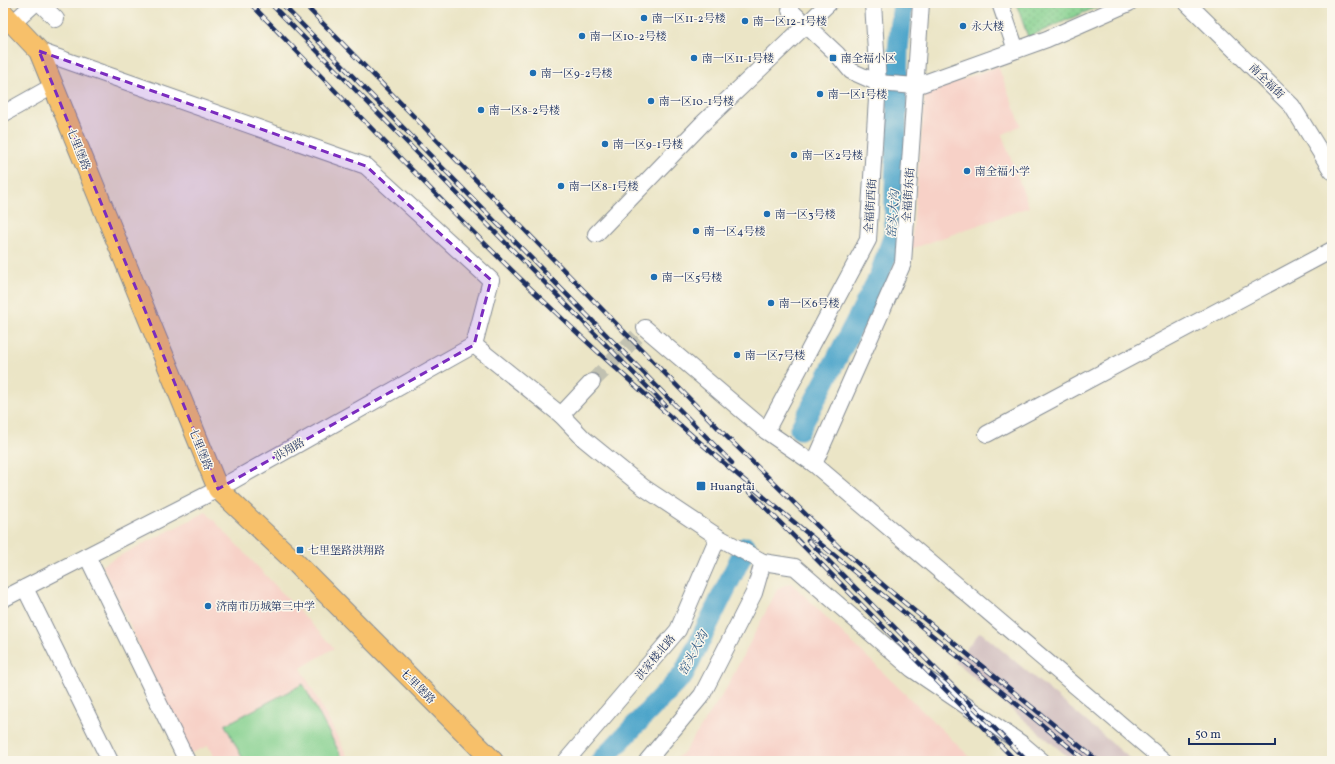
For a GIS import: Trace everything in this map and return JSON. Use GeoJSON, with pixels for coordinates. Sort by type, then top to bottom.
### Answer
{"type":"FeatureCollection","features":[{"type":"Feature","properties":{"kind":"main road"},"geometry":{"type":"LineString","coordinates":[[8,18],[40,51]]}},
{"type":"Feature","properties":{"kind":"main road","name":"七里堡路"},"geometry":{"type":"LineString","coordinates":[[40,51],[218,489],[291,558],[493,761]]}},
{"type":"Feature","properties":{"kind":"street"},"geometry":{"type":"LineString","coordinates":[[8,18],[35,3]]}},
{"type":"Feature","properties":{"kind":"street"},"geometry":{"type":"LineString","coordinates":[[40,3],[56,19]]}},
{"type":"Feature","properties":{"kind":"street"},"geometry":{"type":"LineString","coordinates":[[596,234],[702,124],[828,3]]}},
{"type":"Feature","properties":{"kind":"street","name":"全福街西街"},"geometry":{"type":"LineString","coordinates":[[766,431],[868,240],[878,83],[872,3]]}},
{"type":"Feature","properties":{"kind":"street","name":"全福街东街"},"geometry":{"type":"LineString","coordinates":[[814,464],[903,263],[921,3]]}},
{"type":"Feature","properties":{"kind":"street"},"geometry":{"type":"LineString","coordinates":[[1000,3],[1016,50]]}},
{"type":"Feature","properties":{"kind":"street"},"geometry":{"type":"LineString","coordinates":[[790,10],[807,24],[851,71],[878,83],[916,86],[1047,39],[1129,3]]}},
{"type":"Feature","properties":{"kind":"street","name":"南全福街"},"geometry":{"type":"LineString","coordinates":[[1187,3],[1292,106],[1332,171]]}},
{"type":"Feature","properties":{"kind":"street"},"geometry":{"type":"LineString","coordinates":[[40,51],[366,166],[491,280],[474,345],[560,415],[584,439],[643,487],[718,537],[763,562],[795,567],[912,669],[1022,744],[1042,761]]}},
{"type":"Feature","properties":{"kind":"street"},"geometry":{"type":"LineString","coordinates":[[3,114],[53,86]]}},
{"type":"Feature","properties":{"kind":"street"},"geometry":{"type":"LineString","coordinates":[[987,434],[1332,250]]}},
{"type":"Feature","properties":{"kind":"street"},"geometry":{"type":"LineString","coordinates":[[645,328],[766,431],[814,464],[1164,761]]}},
{"type":"Feature","properties":{"kind":"street","name":"洪翔路"},"geometry":{"type":"LineString","coordinates":[[3,599],[218,489],[474,345]]}},
{"type":"Feature","properties":{"kind":"street"},"geometry":{"type":"LineString","coordinates":[[560,415],[592,382]]}},
{"type":"Feature","properties":{"kind":"street","name":"洪家楼北路"},"geometry":{"type":"LineString","coordinates":[[566,761],[678,630],[718,537]]}},
{"type":"Feature","properties":{"kind":"street"},"geometry":{"type":"LineString","coordinates":[[87,556],[187,761]]}},
{"type":"Feature","properties":{"kind":"street"},"geometry":{"type":"LineString","coordinates":[[647,761],[702,695],[754,593],[763,562]]}},
{"type":"Feature","properties":{"kind":"street"},"geometry":{"type":"LineString","coordinates":[[25,588],[110,761]]}},
{"type":"Feature","properties":{"kind":"highlighted area"},"geometry":{"type":"Polygon","coordinates":[[[39,51],[366,166],[491,280],[474,345],[218,489],[39,51]]]}},
{"type":"Feature","properties":{"kind":"shaded area","name":"南全福小学"},"geometry":{"type":"Polygon","coordinates":[[[998,66],[1021,125],[1002,135],[1029,207],[911,249],[925,94],[998,66]]]}},
{"type":"Feature","properties":{"kind":"shaded area","name":"济南市历城第三中学"},"geometry":{"type":"Polygon","coordinates":[[[206,512],[334,648],[301,668],[350,761],[216,761],[208,746],[189,754],[102,565],[206,512]]]}},
{"type":"Feature","properties":{"kind":"shaded area"},"geometry":{"type":"Polygon","coordinates":[[[791,583],[974,761],[673,761],[685,751],[726,689],[778,588],[791,583]]]}},
{"type":"Feature","properties":{"kind":"shaded area"},"geometry":{"type":"Polygon","coordinates":[[[980,632],[1133,761],[1073,761],[955,662],[980,632]]]}},
{"type":"Feature","properties":{"kind":"green space"},"geometry":{"type":"Polygon","coordinates":[[[1016,3],[1106,3],[1028,37],[1016,3]]]}},
{"type":"Feature","properties":{"kind":"green space"},"geometry":{"type":"Polygon","coordinates":[[[303,684],[344,761],[244,761],[225,725],[303,684]]]}},
{"type":"Feature","properties":{"kind":"waterway","name":"窑头大沟"},"geometry":{"type":"LineString","coordinates":[[800,429],[878,279],[894,235],[898,50],[903,3]]}},
{"type":"Feature","properties":{"kind":"waterway","name":"窑头大沟"},"geometry":{"type":"LineString","coordinates":[[601,761],[683,675],[746,547]]}},
{"type":"Feature","properties":{"kind":"tunnel"},"geometry":{"type":"LineString","coordinates":[[592,382],[645,328]]}},
{"type":"Feature","properties":{"kind":"railway"},"geometry":{"type":"LineString","coordinates":[[250,3],[488,247],[537,295],[637,387],[747,483],[1086,761]]}},
{"type":"Feature","properties":{"kind":"railway"},"geometry":{"type":"LineString","coordinates":[[270,3],[665,405]]}},
{"type":"Feature","properties":{"kind":"railway"},"geometry":{"type":"LineString","coordinates":[[281,3],[732,463]]}},
{"type":"Feature","properties":{"kind":"railway"},"geometry":{"type":"LineString","coordinates":[[303,3],[723,433],[839,547],[889,590],[1098,761]]}},
{"type":"Feature","properties":{"kind":"railway"},"geometry":{"type":"LineString","coordinates":[[746,488],[1016,761]]}},
{"type":"Feature","properties":{"kind":"railway"},"geometry":{"type":"LineString","coordinates":[[808,540],[1027,761]]}},
{"type":"Feature","properties":{"kind":"place","name":"南一区11-2号楼"},"geometry":{"type":"Point","coordinates":[644,18]}},
{"type":"Feature","properties":{"kind":"place","name":"南一区12-1号楼"},"geometry":{"type":"Point","coordinates":[745,21]}},
{"type":"Feature","properties":{"kind":"place","name":"永大楼"},"geometry":{"type":"Point","coordinates":[963,26]}},
{"type":"Feature","properties":{"kind":"place","name":"南一区10-2号楼"},"geometry":{"type":"Point","coordinates":[582,36]}},
{"type":"Feature","properties":{"kind":"place","name":"南一区11-1号楼"},"geometry":{"type":"Point","coordinates":[694,58]}},
{"type":"Feature","properties":{"kind":"place","name":"南全福小区"},"geometry":{"type":"Point","coordinates":[833,58]}},
{"type":"Feature","properties":{"kind":"place","name":"南一区9-2号楼"},"geometry":{"type":"Point","coordinates":[533,73]}},
{"type":"Feature","properties":{"kind":"place","name":"南一区1号楼"},"geometry":{"type":"Point","coordinates":[820,94]}},
{"type":"Feature","properties":{"kind":"place","name":"南一区10-1号楼"},"geometry":{"type":"Point","coordinates":[651,101]}},
{"type":"Feature","properties":{"kind":"place","name":"南一区8-2号楼"},"geometry":{"type":"Point","coordinates":[481,110]}},
{"type":"Feature","properties":{"kind":"place","name":"南一区9-1号楼"},"geometry":{"type":"Point","coordinates":[605,144]}},
{"type":"Feature","properties":{"kind":"place","name":"南一区2号楼"},"geometry":{"type":"Point","coordinates":[794,155]}},
{"type":"Feature","properties":{"kind":"place","name":"南全福小学"},"geometry":{"type":"Point","coordinates":[967,171]}},
{"type":"Feature","properties":{"kind":"place","name":"南一区8-1号楼"},"geometry":{"type":"Point","coordinates":[561,186]}},
{"type":"Feature","properties":{"kind":"place","name":"南一区3号楼"},"geometry":{"type":"Point","coordinates":[767,214]}},
{"type":"Feature","properties":{"kind":"place","name":"南一区4号楼"},"geometry":{"type":"Point","coordinates":[696,231]}},
{"type":"Feature","properties":{"kind":"place","name":"南一区5号楼"},"geometry":{"type":"Point","coordinates":[654,277]}},
{"type":"Feature","properties":{"kind":"place","name":"南一区6号楼"},"geometry":{"type":"Point","coordinates":[771,303]}},
{"type":"Feature","properties":{"kind":"place","name":"南一区7号楼"},"geometry":{"type":"Point","coordinates":[737,355]}},
{"type":"Feature","properties":{"kind":"place","name":"Huangtai"},"geometry":{"type":"Point","coordinates":[701,486]}},
{"type":"Feature","properties":{"kind":"place","name":"七里堡路洪翔路"},"geometry":{"type":"Point","coordinates":[300,550]}},
{"type":"Feature","properties":{"kind":"place","name":"济南市历城第三中学"},"geometry":{"type":"Point","coordinates":[208,606]}}]}
